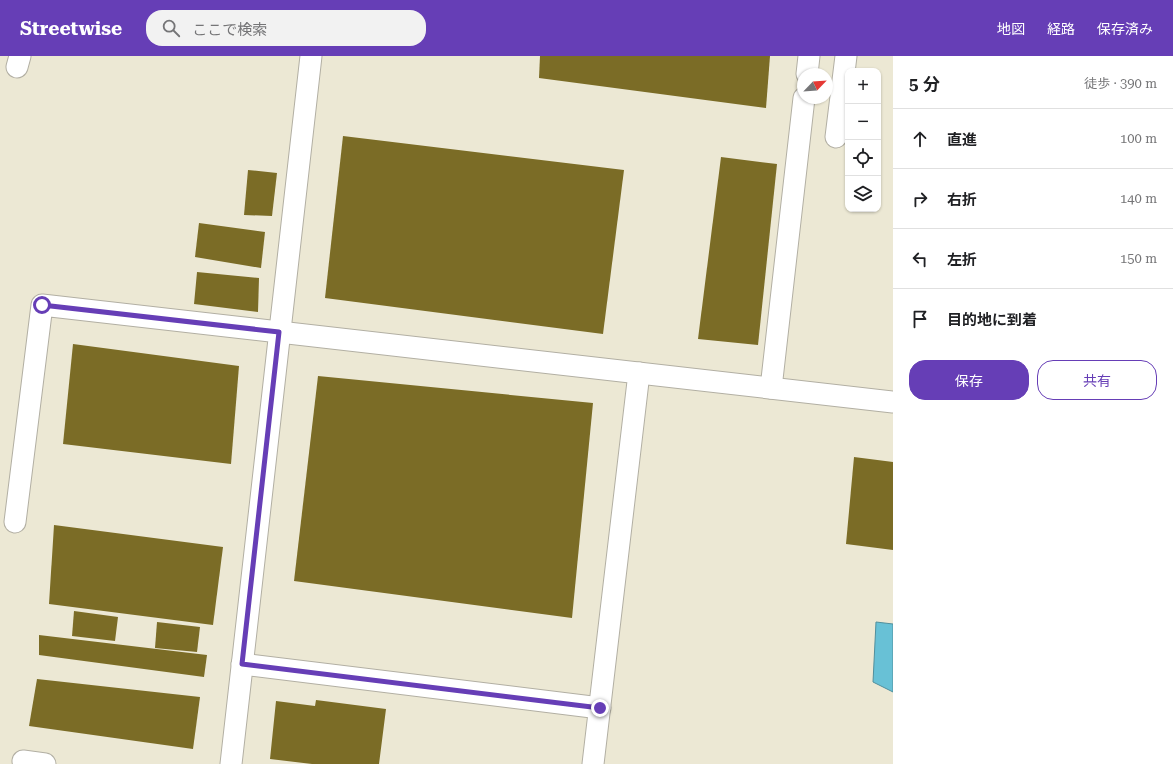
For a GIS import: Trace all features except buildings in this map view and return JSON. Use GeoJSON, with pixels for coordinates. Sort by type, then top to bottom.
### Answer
{"type":"FeatureCollection","features":[{"type":"Feature","properties":{"kind":"lane"},"geometry":{"type":"LineString","coordinates":[[231,764],[311,56]]}},
{"type":"Feature","properties":{"kind":"lane"},"geometry":{"type":"LineString","coordinates":[[808,68],[809,56]]}},
{"type":"Feature","properties":{"kind":"lane"},"geometry":{"type":"LineString","coordinates":[[836,137],[846,56]]}},
{"type":"Feature","properties":{"kind":"lane"},"geometry":{"type":"LineString","coordinates":[[771,388],[803,104]]}},
{"type":"Feature","properties":{"kind":"lane"},"geometry":{"type":"LineString","coordinates":[[15,522],[42,305],[893,402]]}},
{"type":"Feature","properties":{"kind":"lane"},"geometry":{"type":"LineString","coordinates":[[593,764],[639,373]]}},
{"type":"Feature","properties":{"kind":"lane"},"geometry":{"type":"LineString","coordinates":[[242,664],[600,708]]}},
{"type":"Feature","properties":{"kind":"lane"},"geometry":{"type":"LineString","coordinates":[[23,761],[45,764]]}},
{"type":"Feature","properties":{"kind":"shaded area"},"geometry":{"type":"Polygon","coordinates":[[[0,56],[893,56],[893,764],[0,764],[0,56]]]}},
{"type":"Feature","properties":{"kind":"water"},"geometry":{"type":"Polygon","coordinates":[[[876,622],[893,624],[893,692],[873,682],[876,622]]]}},
{"type":"Feature","properties":{"kind":"route"},"geometry":{"type":"LineString","coordinates":[[42,305],[279,332],[242,664],[600,708]]}}]}
